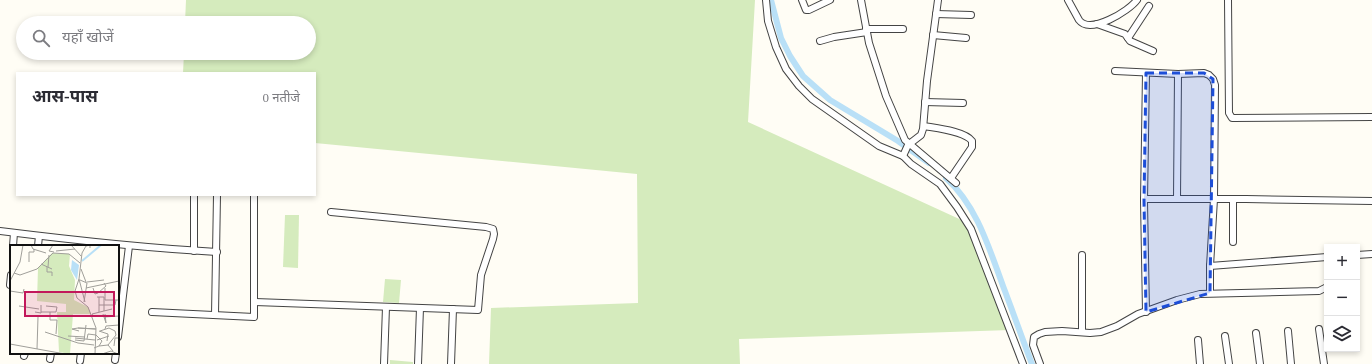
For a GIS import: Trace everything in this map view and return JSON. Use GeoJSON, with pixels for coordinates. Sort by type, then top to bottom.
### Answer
{"type":"FeatureCollection","features":[{"type":"Feature","properties":{"kind":"street"},"geometry":{"type":"LineString","coordinates":[[766,0],[768,21],[776,47],[786,69],[798,86],[812,99],[879,146],[907,149],[951,178],[956,183]]}},
{"type":"Feature","properties":{"kind":"street"},"geometry":{"type":"LineString","coordinates":[[802,0],[806,10],[830,0]]}},
{"type":"Feature","properties":{"kind":"street"},"geometry":{"type":"LineString","coordinates":[[861,0],[869,43],[886,96],[906,140],[911,164],[940,184],[971,229],[1023,364]]}},
{"type":"Feature","properties":{"kind":"street"},"geometry":{"type":"LineString","coordinates":[[907,149],[914,140],[921,135],[924,126],[927,81],[938,0]]}},
{"type":"Feature","properties":{"kind":"street"},"geometry":{"type":"LineString","coordinates":[[1068,0],[1081,23],[1086,25],[1097,24],[1117,16],[1132,7],[1137,0]]}},
{"type":"Feature","properties":{"kind":"street"},"geometry":{"type":"LineString","coordinates":[[1228,0],[1229,113],[1232,118],[1372,117]]}},
{"type":"Feature","properties":{"kind":"street"},"geometry":{"type":"LineString","coordinates":[[1128,38],[1149,6]]}},
{"type":"Feature","properties":{"kind":"street"},"geometry":{"type":"LineString","coordinates":[[936,14],[971,15]]}},
{"type":"Feature","properties":{"kind":"street"},"geometry":{"type":"LineString","coordinates":[[1097,24],[1125,34],[1130,41],[1153,51]]}},
{"type":"Feature","properties":{"kind":"street"},"geometry":{"type":"LineString","coordinates":[[820,41],[867,30],[903,29]]}},
{"type":"Feature","properties":{"kind":"street"},"geometry":{"type":"LineString","coordinates":[[933,35],[966,38]]}},
{"type":"Feature","properties":{"kind":"street"},"geometry":{"type":"LineString","coordinates":[[1114,71],[1178,74],[1204,73],[1210,75],[1213,79],[1215,85],[1214,199],[1210,293]]}},
{"type":"Feature","properties":{"kind":"street"},"geometry":{"type":"LineString","coordinates":[[1146,73],[1144,199],[1146,312]]}},
{"type":"Feature","properties":{"kind":"street"},"geometry":{"type":"LineString","coordinates":[[1177,199],[1178,74]]}},
{"type":"Feature","properties":{"kind":"street"},"geometry":{"type":"LineString","coordinates":[[925,102],[963,103]]}},
{"type":"Feature","properties":{"kind":"street"},"geometry":{"type":"LineString","coordinates":[[924,126],[955,132],[972,140],[972,147],[951,178]]}},
{"type":"Feature","properties":{"kind":"street"},"geometry":{"type":"LineString","coordinates":[[194,196],[194,251]]}},
{"type":"Feature","properties":{"kind":"street"},"geometry":{"type":"LineString","coordinates":[[216,316],[218,196]]}},
{"type":"Feature","properties":{"kind":"street"},"geometry":{"type":"LineString","coordinates":[[152,312],[254,317],[254,196]]}},
{"type":"Feature","properties":{"kind":"street"},"geometry":{"type":"LineString","coordinates":[[1144,199],[1372,201]]}},
{"type":"Feature","properties":{"kind":"street"},"geometry":{"type":"LineString","coordinates":[[1233,199],[1233,242]]}},
{"type":"Feature","properties":{"kind":"street"},"geometry":{"type":"LineString","coordinates":[[255,302],[478,310],[481,274],[493,239],[493,229],[486,227],[331,212]]}},
{"type":"Feature","properties":{"kind":"street"},"geometry":{"type":"LineString","coordinates":[[0,231],[39,236],[66,243],[113,245]]}},
{"type":"Feature","properties":{"kind":"street"},"geometry":{"type":"LineString","coordinates":[[13,245],[14,233]]}},
{"type":"Feature","properties":{"kind":"street"},"geometry":{"type":"LineString","coordinates":[[38,245],[39,236]]}},
{"type":"Feature","properties":{"kind":"street"},"geometry":{"type":"LineString","coordinates":[[119,245],[216,252]]}},
{"type":"Feature","properties":{"kind":"street"},"geometry":{"type":"LineString","coordinates":[[119,328],[129,246]]}},
{"type":"Feature","properties":{"kind":"street"},"geometry":{"type":"LineString","coordinates":[[1360,255],[1372,254]]}},
{"type":"Feature","properties":{"kind":"street"},"geometry":{"type":"LineString","coordinates":[[1082,255],[1082,332]]}},
{"type":"Feature","properties":{"kind":"street"},"geometry":{"type":"LineString","coordinates":[[1210,266],[1324,258]]}},
{"type":"Feature","properties":{"kind":"street"},"geometry":{"type":"LineString","coordinates":[[1040,364],[1033,345],[1033,340],[1036,335],[1045,332],[1101,332],[1117,326],[1138,314],[1177,300],[1200,294],[1319,291],[1324,288]]}},
{"type":"Feature","properties":{"kind":"street"},"geometry":{"type":"LineString","coordinates":[[384,364],[386,307]]}},
{"type":"Feature","properties":{"kind":"street"},"geometry":{"type":"LineString","coordinates":[[418,364],[420,308]]}},
{"type":"Feature","properties":{"kind":"street"},"geometry":{"type":"LineString","coordinates":[[451,364],[453,309]]}},
{"type":"Feature","properties":{"kind":"street"},"geometry":{"type":"LineString","coordinates":[[1320,329],[1324,364]]}},
{"type":"Feature","properties":{"kind":"street"},"geometry":{"type":"LineString","coordinates":[[1288,331],[1291,364]]}},
{"type":"Feature","properties":{"kind":"street"},"geometry":{"type":"LineString","coordinates":[[1256,333],[1260,364]]}},
{"type":"Feature","properties":{"kind":"street"},"geometry":{"type":"LineString","coordinates":[[1225,336],[1229,364]]}},
{"type":"Feature","properties":{"kind":"street"},"geometry":{"type":"LineString","coordinates":[[1198,340],[1200,364]]}},
{"type":"Feature","properties":{"kind":"street"},"geometry":{"type":"LineString","coordinates":[[80,361],[81,354]]}},
{"type":"Feature","properties":{"kind":"street"},"geometry":{"type":"LineString","coordinates":[[115,360],[116,354]]}},
{"type":"Feature","properties":{"kind":"highlighted area"},"geometry":{"type":"Polygon","coordinates":[[[1146,73],[1204,73],[1213,79],[1210,293],[1146,312],[1144,201],[1146,73]]]}},
{"type":"Feature","properties":{"kind":"green space"},"geometry":{"type":"Polygon","coordinates":[[[186,0],[755,0],[748,122],[968,223],[1010,330],[739,339],[740,364],[489,364],[491,308],[638,303],[637,174],[316,143],[316,72],[183,72],[184,60],[316,60],[316,16],[185,16],[186,0]]]}},
{"type":"Feature","properties":{"kind":"green space"},"geometry":{"type":"Polygon","coordinates":[[[285,215],[299,215],[298,268],[283,267],[285,215]]]}},
{"type":"Feature","properties":{"kind":"green space"},"geometry":{"type":"Polygon","coordinates":[[[385,279],[401,280],[399,303],[383,302],[385,279]]]}},
{"type":"Feature","properties":{"kind":"green space"},"geometry":{"type":"Polygon","coordinates":[[[390,360],[413,362],[413,364],[390,364],[390,360]]]}},
{"type":"Feature","properties":{"kind":"waterway"},"geometry":{"type":"LineString","coordinates":[[771,0],[781,38],[790,56],[803,76],[830,100],[898,141],[929,163]]}},
{"type":"Feature","properties":{"kind":"waterway"},"geometry":{"type":"LineString","coordinates":[[946,178],[966,201],[981,228],[1032,364]]}}]}
